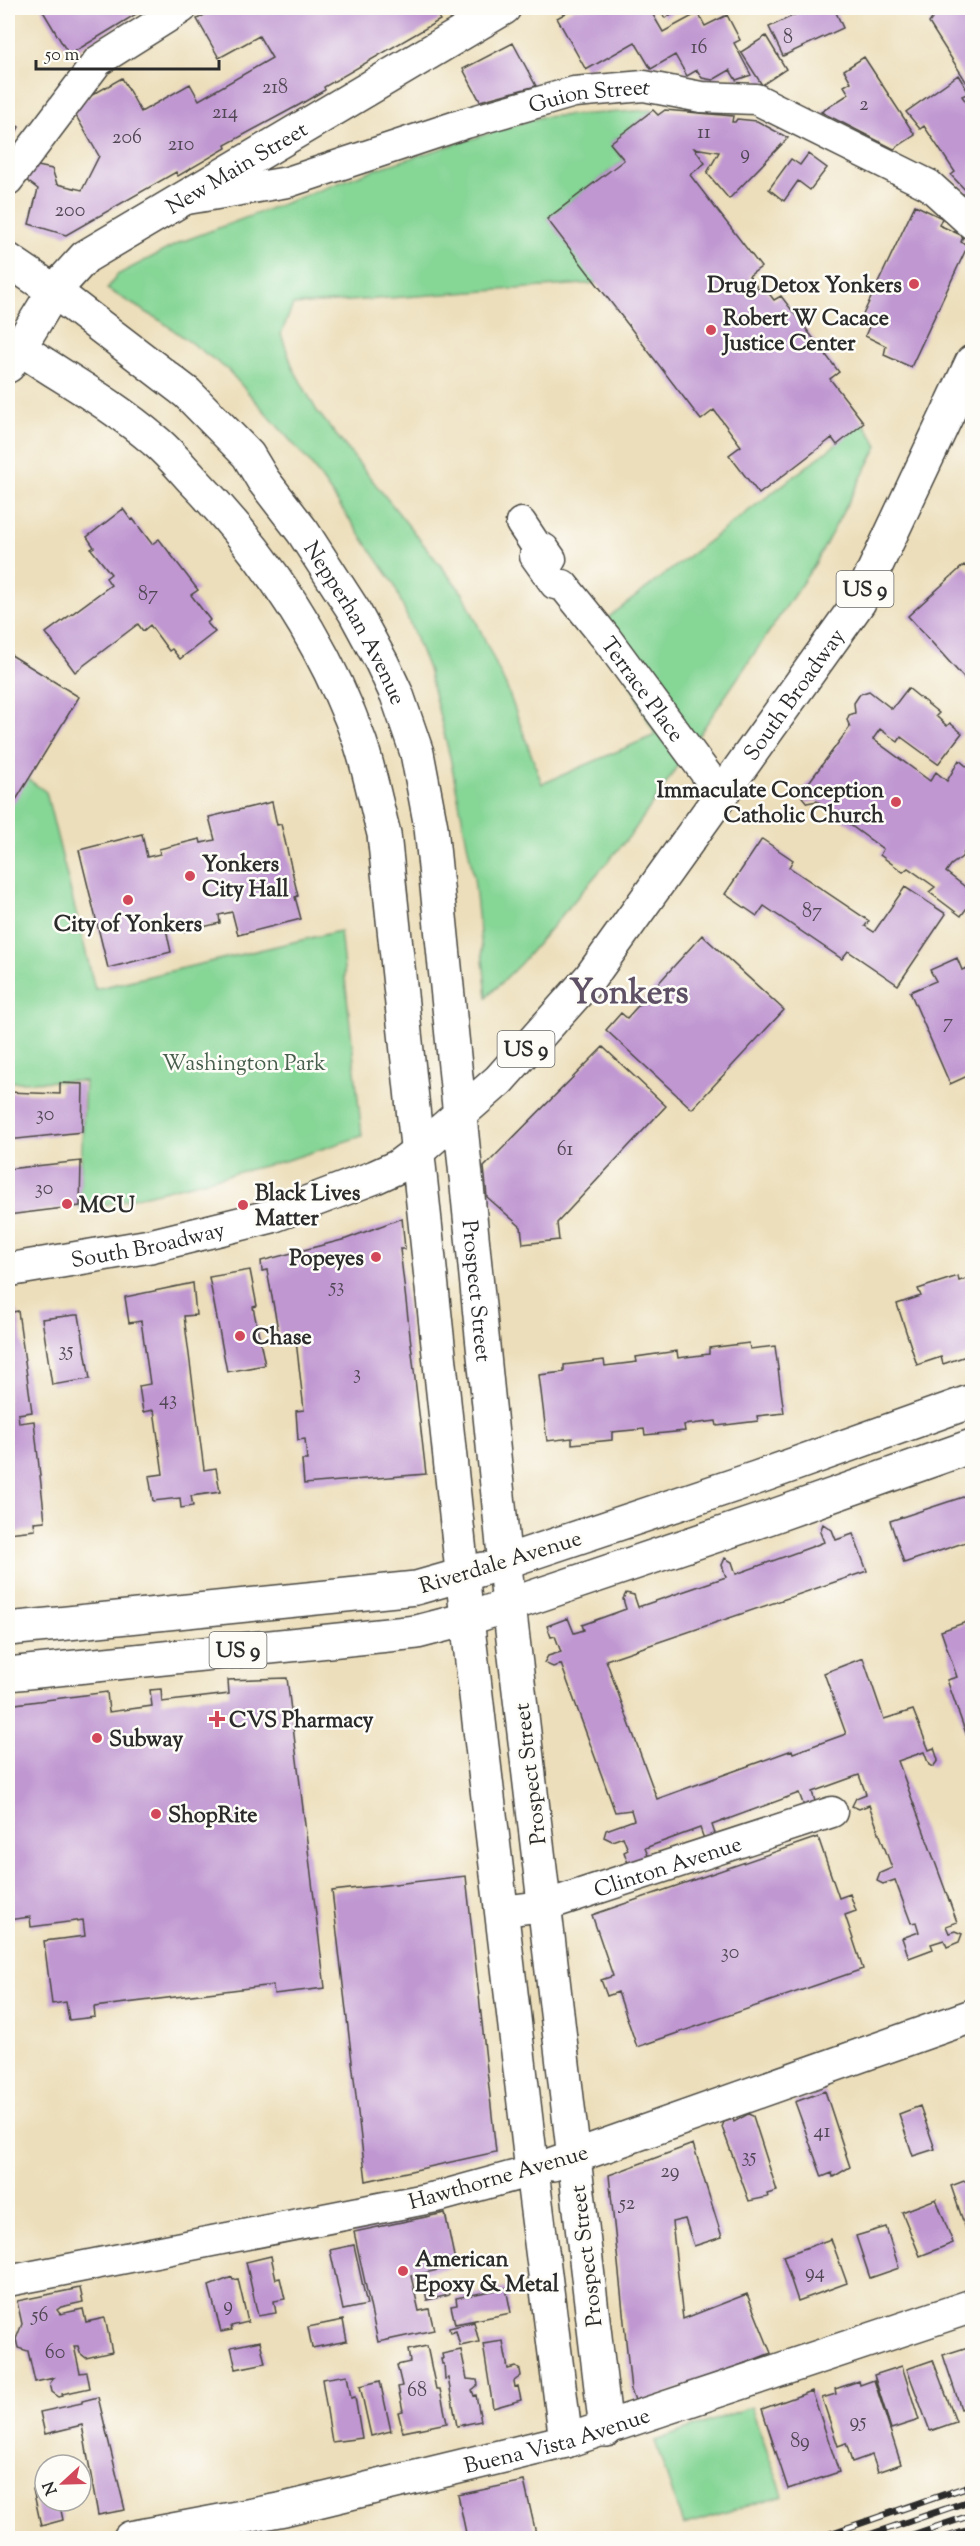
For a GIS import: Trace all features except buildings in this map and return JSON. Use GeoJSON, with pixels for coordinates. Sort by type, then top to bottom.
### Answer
{"type":"FeatureCollection","features":[{"type":"Feature","properties":{"kind":"main road","name":"New Main Street"},"geometry":{"type":"LineString","coordinates":[[11,351],[54,291],[85,257],[503,8]]}},
{"type":"Feature","properties":{"kind":"main road","name":"Nepperhan Avenue"},"geometry":{"type":"LineString","coordinates":[[8,260],[54,291],[187,393],[248,455],[263,480],[303,532],[354,611],[382,663],[397,694],[417,753],[431,827],[459,1116]]}},
{"type":"Feature","properties":{"kind":"main road","name":"Nepperhan Avenue"},"geometry":{"type":"LineString","coordinates":[[11,351],[88,392],[155,440],[227,515],[266,563],[297,611],[342,697],[360,744],[384,834],[418,1151]]}},
{"type":"Feature","properties":{"kind":"main road","name":"South Broadway"},"geometry":{"type":"LineString","coordinates":[[8,1270],[150,1246],[272,1216],[375,1177],[397,1167],[418,1151],[499,1080],[590,978],[859,602],[972,362]]}},
{"type":"Feature","properties":{"kind":"main road","name":"Prospect Street"},"geometry":{"type":"LineString","coordinates":[[459,1116],[504,1562],[606,2430]]}},
{"type":"Feature","properties":{"kind":"main road","name":"Prospect Street"},"geometry":{"type":"LineString","coordinates":[[418,1151],[467,1620],[531,2171],[566,2441]]}},
{"type":"Feature","properties":{"kind":"main road","name":"Riverdale Avenue"},"geometry":{"type":"LineString","coordinates":[[8,1629],[416,1588],[463,1576],[756,1478],[972,1401]]}},
{"type":"Feature","properties":{"kind":"main road","name":"Riverdale Avenue"},"geometry":{"type":"LineString","coordinates":[[8,1674],[417,1632],[467,1620],[972,1446]]}},
{"type":"Feature","properties":{"kind":"main road","name":"Hawthorne Avenue"},"geometry":{"type":"LineString","coordinates":[[531,2171],[972,2016]]}},
{"type":"Feature","properties":{"kind":"main road","name":"Buena Vista Avenue"},"geometry":{"type":"LineString","coordinates":[[130,2538],[284,2510],[606,2430],[972,2306]]}},
{"type":"Feature","properties":{"kind":"street"},"geometry":{"type":"LineString","coordinates":[[8,180],[98,61],[182,8]]}},
{"type":"Feature","properties":{"kind":"street","name":"Guion Street"},"geometry":{"type":"LineString","coordinates":[[183,199],[288,182],[466,123],[574,92],[644,86],[701,97],[756,99],[929,185],[972,224]]}},
{"type":"Feature","properties":{"kind":"street","name":"Terrace Place"},"geometry":{"type":"LineString","coordinates":[[529,535],[535,556],[555,584],[563,585],[606,638],[721,794]]}},
{"type":"Feature","properties":{"kind":"street","name":"Clinton Avenue"},"geometry":{"type":"LineString","coordinates":[[502,1911],[544,1906],[832,1812]]}},
{"type":"Feature","properties":{"kind":"street","name":"Hawthorne Avenue"},"geometry":{"type":"LineString","coordinates":[[8,2281],[441,2196],[531,2171]]}},
{"type":"Feature","properties":{"kind":"green space"},"geometry":{"type":"Polygon","coordinates":[[[653,110],[611,143],[624,160],[548,219],[597,283],[293,305],[281,334],[293,368],[317,411],[464,595],[507,688],[542,784],[655,735],[601,623],[864,423],[878,446],[815,564],[633,832],[521,963],[487,997],[474,878],[450,757],[428,669],[393,582],[311,464],[228,370],[161,321],[107,289],[117,275],[181,242],[376,169],[541,117],[653,110]]]}},
{"type":"Feature","properties":{"kind":"green space","name":"Washington Park"},"geometry":{"type":"Polygon","coordinates":[[[25,777],[46,792],[95,989],[340,931],[362,1136],[288,1160],[89,1209],[79,1208],[85,1081],[8,1082],[8,810],[25,777]]]}},
{"type":"Feature","properties":{"kind":"green space"},"geometry":{"type":"Polygon","coordinates":[[[751,2407],[783,2495],[683,2525],[655,2441],[751,2407]]]}},
{"type":"Feature","properties":{"kind":"railway"},"geometry":{"type":"LineString","coordinates":[[818,2538],[972,2485]]}},
{"type":"Feature","properties":{"kind":"railway"},"geometry":{"type":"LineString","coordinates":[[860,2538],[972,2500]]}},
{"type":"Feature","properties":{"kind":"railway"},"geometry":{"type":"LineString","coordinates":[[903,2538],[972,2515]]}},
{"type":"Feature","properties":{"kind":"railway"},"geometry":{"type":"LineString","coordinates":[[944,2538],[972,2529]]}},
{"type":"Feature","properties":{"kind":"place","name":"Drug Detox Yonkers"},"geometry":{"type":"Point","coordinates":[914,284]}},
{"type":"Feature","properties":{"kind":"place","name":"Robert W Cacace Justice Center"},"geometry":{"type":"Point","coordinates":[711,330]}},
{"type":"Feature","properties":{"kind":"place","name":"Immaculate Conception Catholic Church"},"geometry":{"type":"Point","coordinates":[896,802]}},
{"type":"Feature","properties":{"kind":"place","name":"Yonkers City Hall"},"geometry":{"type":"Point","coordinates":[190,876]}},
{"type":"Feature","properties":{"kind":"place","name":"City of Yonkers"},"geometry":{"type":"Point","coordinates":[128,900]}},
{"type":"Feature","properties":{"kind":"place","name":"MCU"},"geometry":{"type":"Point","coordinates":[67,1204]}},
{"type":"Feature","properties":{"kind":"place","name":"Black Lives Matter"},"geometry":{"type":"Point","coordinates":[243,1205]}},
{"type":"Feature","properties":{"kind":"place","name":"Popeyes"},"geometry":{"type":"Point","coordinates":[376,1257]}},
{"type":"Feature","properties":{"kind":"place","name":"Chase"},"geometry":{"type":"Point","coordinates":[240,1336]}},
{"type":"Feature","properties":{"kind":"place","name":"CVS Pharmacy"},"geometry":{"type":"Point","coordinates":[217,1719]}},
{"type":"Feature","properties":{"kind":"place","name":"Subway"},"geometry":{"type":"Point","coordinates":[97,1738]}},
{"type":"Feature","properties":{"kind":"place","name":"ShopRite"},"geometry":{"type":"Point","coordinates":[156,1814]}},
{"type":"Feature","properties":{"kind":"place","name":"American Epoxy & Metal"},"geometry":{"type":"Point","coordinates":[403,2271]}},
{"type":"Feature","properties":{"kind":"district","name":"Yonkers"},"geometry":{"type":"Point","coordinates":[629,991]}}]}
